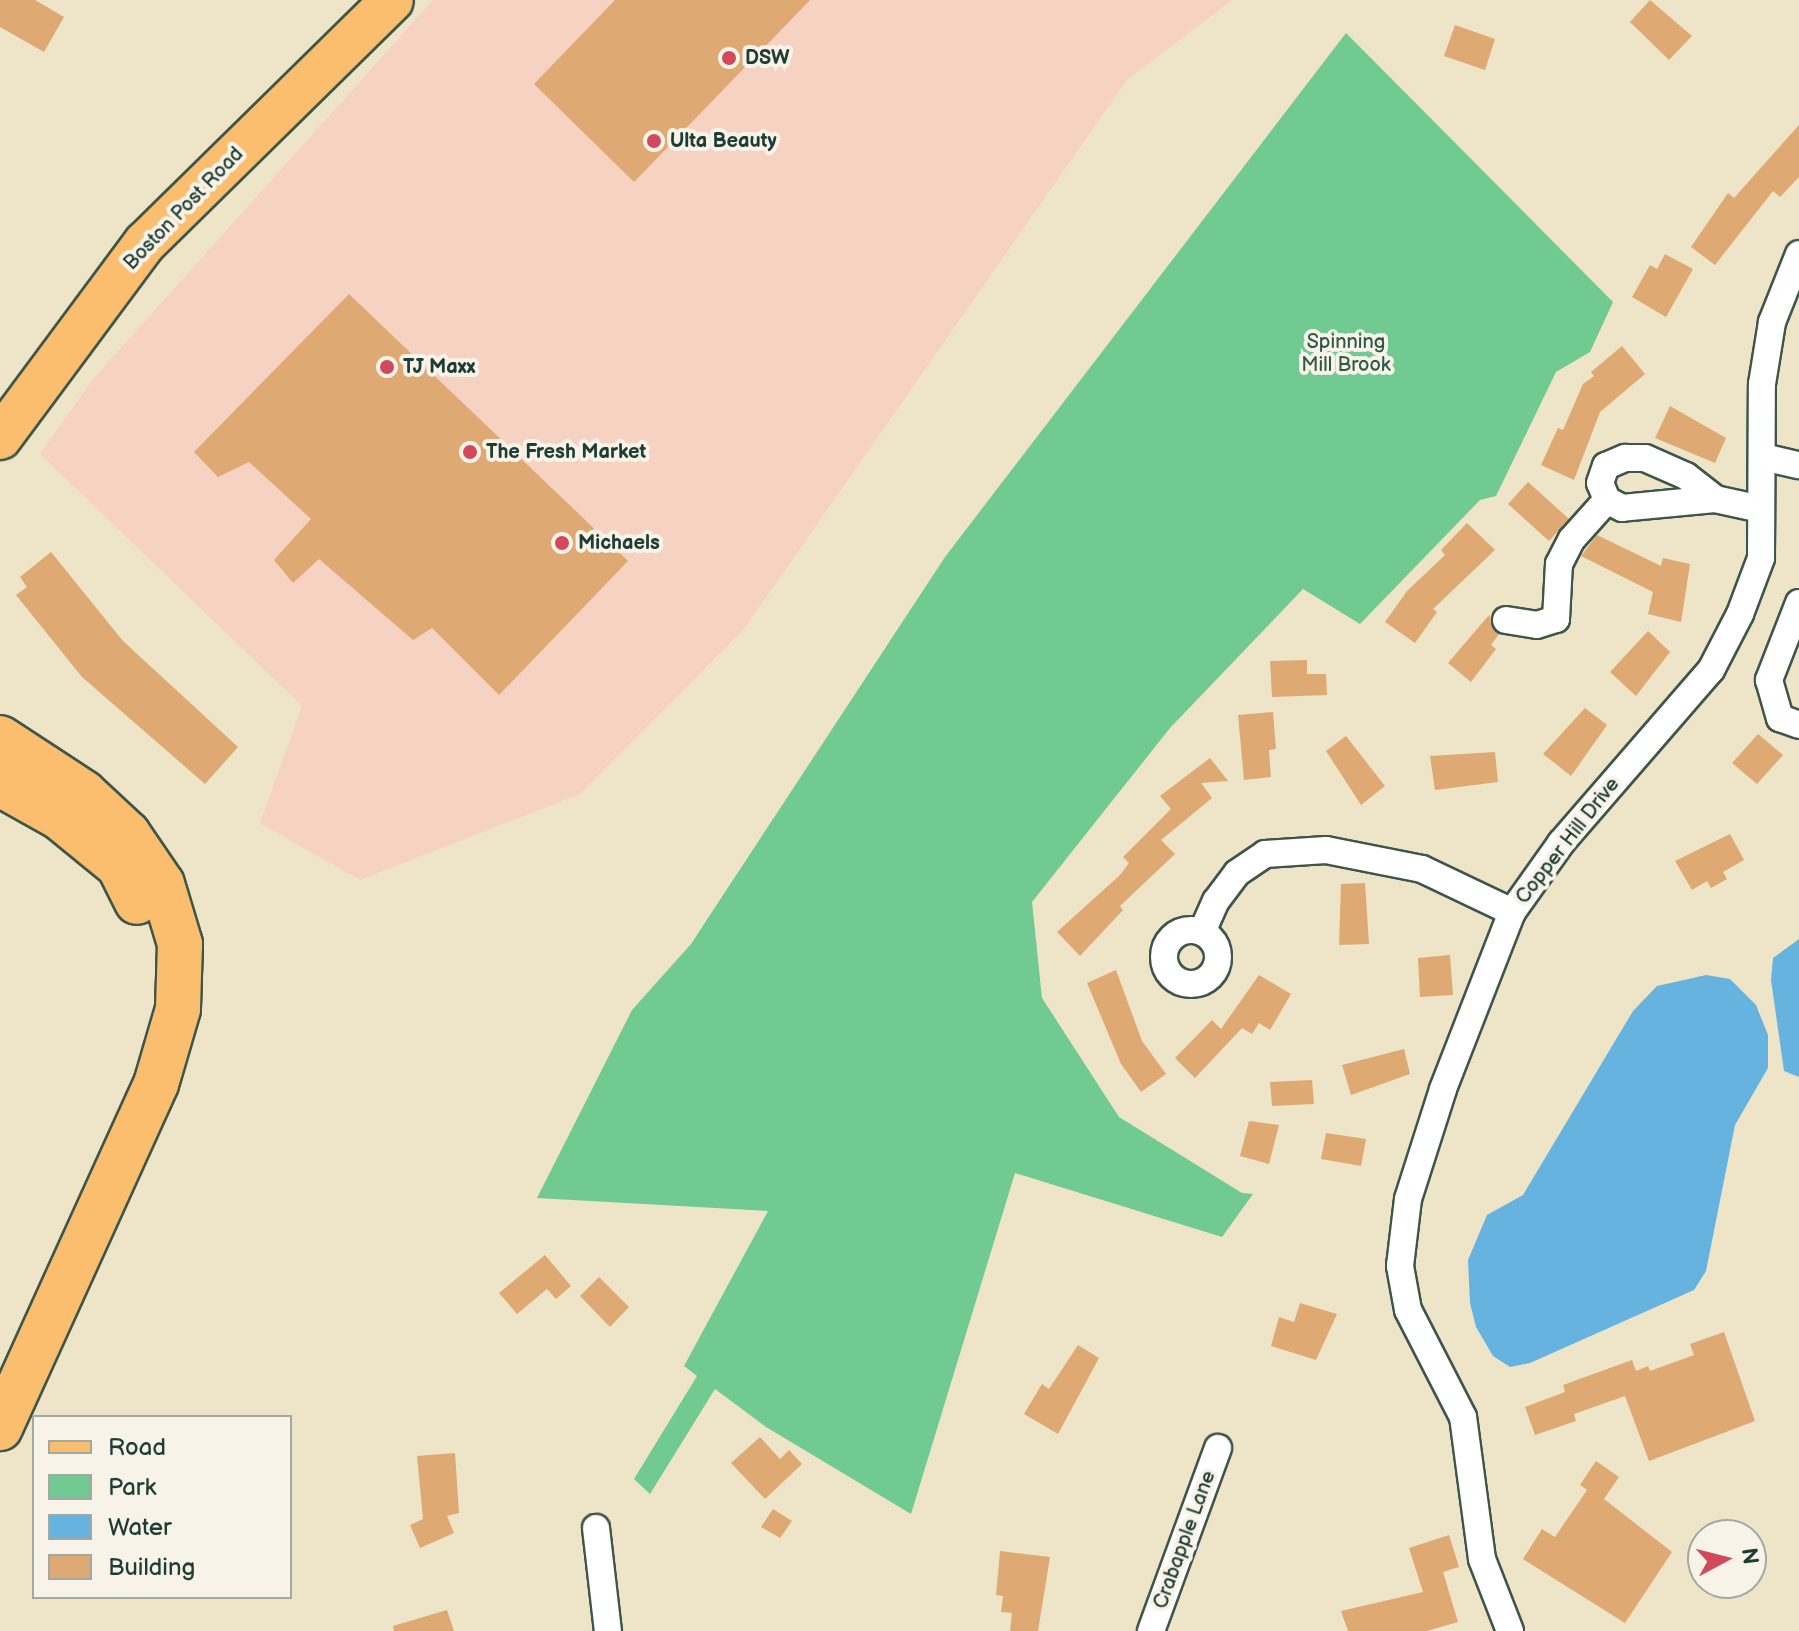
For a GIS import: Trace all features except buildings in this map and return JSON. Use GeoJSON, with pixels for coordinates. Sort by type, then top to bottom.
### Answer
{"type":"FeatureCollection","features":[{"type":"Feature","properties":{"kind":"highway"},"geometry":{"type":"LineString","coordinates":[[0,738],[84,793],[128,834],[162,884],[180,944],[178,1009],[156,1084],[0,1428]]}},
{"type":"Feature","properties":{"kind":"highway"},"geometry":{"type":"LineString","coordinates":[[0,784],[59,817],[119,866],[149,925],[157,993],[140,1060],[0,1369]]}},
{"type":"Feature","properties":{"kind":"highway"},"geometry":{"type":"LineString","coordinates":[[0,797],[59,817]]}},
{"type":"Feature","properties":{"kind":"main road","name":"Boston Post Road"},"geometry":{"type":"LineString","coordinates":[[0,438],[145,243],[392,0]]}},
{"type":"Feature","properties":{"kind":"street","name":"Copper Hill Drive"},"geometry":{"type":"LineString","coordinates":[[1510,1631],[1482,1559],[1463,1417],[1408,1310],[1400,1266],[1408,1199],[1491,956],[1512,912],[1561,843],[1711,670],[1761,558],[1762,384],[1772,322],[1799,254]]}},
{"type":"Feature","properties":{"kind":"street"},"geometry":{"type":"LineString","coordinates":[[1763,457],[1799,465]]}},
{"type":"Feature","properties":{"kind":"street"},"geometry":{"type":"LineString","coordinates":[[1715,499],[1686,476],[1645,458],[1625,458],[1606,466],[1600,483],[1607,500],[1622,508],[1715,499],[1761,509]]}},
{"type":"Feature","properties":{"kind":"street"},"geometry":{"type":"LineString","coordinates":[[1506,620],[1537,625],[1556,619],[1559,564],[1572,539],[1607,500]]}},
{"type":"Feature","properties":{"kind":"street"},"geometry":{"type":"LineString","coordinates":[[1799,603],[1769,680],[1772,706],[1780,718],[1799,725]]}},
{"type":"Feature","properties":{"kind":"street"},"geometry":{"type":"LineString","coordinates":[[1202,932],[1216,901],[1237,873],[1265,854],[1326,850],[1422,869],[1512,912]]}},
{"type":"Feature","properties":{"kind":"street","name":"Crabapple Lane"},"geometry":{"type":"LineString","coordinates":[[1151,1631],[1218,1448]]}},
{"type":"Feature","properties":{"kind":"street"},"geometry":{"type":"LineString","coordinates":[[596,1528],[608,1631]]}},
{"type":"Feature","properties":{"kind":"shaded area"},"geometry":{"type":"Polygon","coordinates":[[[433,0],[1232,0],[1127,80],[744,629],[580,794],[360,880],[260,823],[302,706],[40,454],[93,379],[433,0]]]}},
{"type":"Feature","properties":{"kind":"green space","name":"Spinning Mill Brook"},"geometry":{"type":"Polygon","coordinates":[[[1346,33],[1613,302],[1590,352],[1556,372],[1496,496],[1480,500],[1360,624],[1303,589],[1170,728],[1032,902],[1042,998],[1119,1117],[1242,1193],[1253,1194],[1222,1237],[1015,1173],[911,1514],[766,1427],[715,1389],[650,1494],[634,1479],[697,1376],[684,1366],[768,1211],[537,1198],[632,1010],[691,944],[945,557],[1346,33]]]}},
{"type":"Feature","properties":{"kind":"water"},"geometry":{"type":"Polygon","coordinates":[[[1799,939],[1799,1077],[1784,1071],[1771,980],[1773,958],[1799,939]]]}},
{"type":"Feature","properties":{"kind":"water"},"geometry":{"type":"Polygon","coordinates":[[[1706,975],[1730,979],[1756,1005],[1768,1035],[1768,1068],[1735,1125],[1706,1271],[1694,1290],[1530,1363],[1510,1367],[1493,1356],[1476,1327],[1470,1303],[1468,1260],[1487,1215],[1523,1195],[1633,1011],[1657,986],[1706,975]]]}},
{"type":"Feature","properties":{"kind":"place","name":"DSW"},"geometry":{"type":"Point","coordinates":[729,58]}},
{"type":"Feature","properties":{"kind":"place","name":"Ulta Beauty"},"geometry":{"type":"Point","coordinates":[654,141]}},
{"type":"Feature","properties":{"kind":"place","name":"TJ Maxx"},"geometry":{"type":"Point","coordinates":[387,367]}},
{"type":"Feature","properties":{"kind":"place","name":"The Fresh Market"},"geometry":{"type":"Point","coordinates":[470,452]}},
{"type":"Feature","properties":{"kind":"place","name":"Michaels"},"geometry":{"type":"Point","coordinates":[562,543]}}]}
